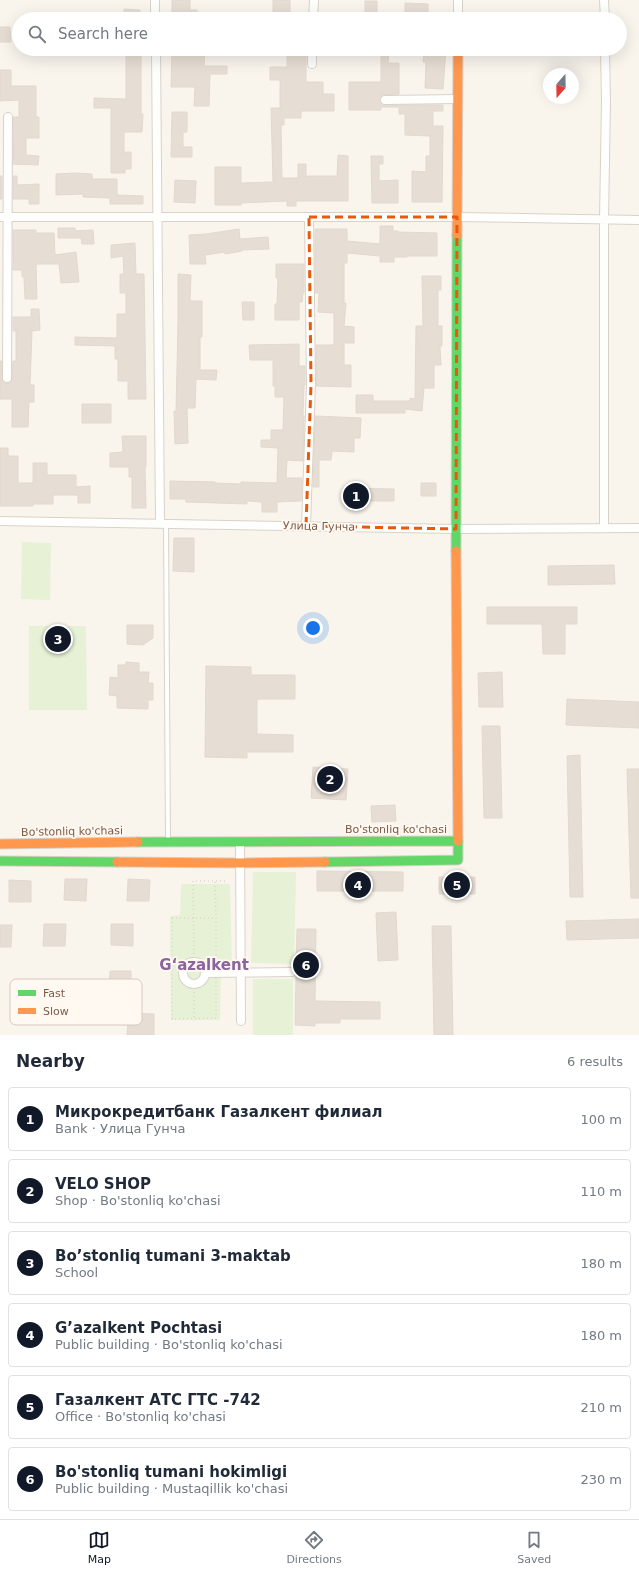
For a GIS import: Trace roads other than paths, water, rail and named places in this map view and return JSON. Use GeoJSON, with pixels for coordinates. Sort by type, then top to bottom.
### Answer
{"type":"FeatureCollection","features":[{"type":"Feature","properties":{"kind":"street"},"geometry":{"type":"LineString","coordinates":[[155,0],[155,12]]}},
{"type":"Feature","properties":{"kind":"street"},"geometry":{"type":"LineString","coordinates":[[313,12],[314,0]]}},
{"type":"Feature","properties":{"kind":"street"},"geometry":{"type":"LineString","coordinates":[[458,0],[458,12]]}},
{"type":"Feature","properties":{"kind":"street"},"geometry":{"type":"LineString","coordinates":[[604,0],[604,12]]}},
{"type":"Feature","properties":{"kind":"street"},"geometry":{"type":"LineString","coordinates":[[156,56],[158,164],[157,217],[163,523]]}},
{"type":"Feature","properties":{"kind":"street"},"geometry":{"type":"LineString","coordinates":[[312,56],[312,64]]}},
{"type":"Feature","properties":{"kind":"street"},"geometry":{"type":"LineString","coordinates":[[458,56],[456,529],[458,841]]}},
{"type":"Feature","properties":{"kind":"street"},"geometry":{"type":"LineString","coordinates":[[604,528],[605,56]]}},
{"type":"Feature","properties":{"kind":"street"},"geometry":{"type":"LineString","coordinates":[[385,100],[458,99]]}},
{"type":"Feature","properties":{"kind":"street"},"geometry":{"type":"LineString","coordinates":[[7,378],[4,217],[8,117]]}},
{"type":"Feature","properties":{"kind":"street"},"geometry":{"type":"LineString","coordinates":[[4,217],[457,217],[639,220]]}},
{"type":"Feature","properties":{"kind":"street"},"geometry":{"type":"LineString","coordinates":[[306,526],[311,384],[309,217]]}},
{"type":"Feature","properties":{"kind":"street","name":"Улица Гунча"},"geometry":{"type":"LineString","coordinates":[[0,521],[456,529],[639,528]]}},
{"type":"Feature","properties":{"kind":"street","name":"Bo'stonliq ko'chasi"},"geometry":{"type":"LineString","coordinates":[[0,844],[168,841],[458,841],[458,860],[241,863],[0,861]]}},
{"type":"Feature","properties":{"kind":"street"},"geometry":{"type":"LineString","coordinates":[[240,842],[241,1021]]}},
{"type":"Feature","properties":{"kind":"street"},"geometry":{"type":"LineString","coordinates":[[194,962],[201,964],[205,973],[202,981],[194,984],[188,982],[183,973],[185,967],[194,962]]}},
{"type":"Feature","properties":{"kind":"street"},"geometry":{"type":"LineString","coordinates":[[205,973],[292,972]]}},
{"type":"Feature","properties":{"kind":"lane"},"geometry":{"type":"LineString","coordinates":[[163,523],[168,841]]}},
{"type":"Feature","properties":{"kind":"place","name":"Микрокредитбанк Газалкент филиал"},"geometry":{"type":"Point","coordinates":[356,496]}},
{"type":"Feature","properties":{"kind":"place","name":"Bo’stonliq tumani 3-maktab"},"geometry":{"type":"Point","coordinates":[58,639]}},
{"type":"Feature","properties":{"kind":"place","name":"VELO SHOP"},"geometry":{"type":"Point","coordinates":[330,779]}},
{"type":"Feature","properties":{"kind":"place","name":"Gʼazalkent Pochtasi"},"geometry":{"type":"Point","coordinates":[358,885]}},
{"type":"Feature","properties":{"kind":"place","name":"Газалкент АТС ГТС -742"},"geometry":{"type":"Point","coordinates":[457,885]}},
{"type":"Feature","properties":{"kind":"place","name":"Bo'stonliq tumani hokimligi"},"geometry":{"type":"Point","coordinates":[306,965]}},
{"type":"Feature","properties":{"kind":"district","name":"Gʻazalkent"},"geometry":{"type":"Point","coordinates":[204,965]}}]}
